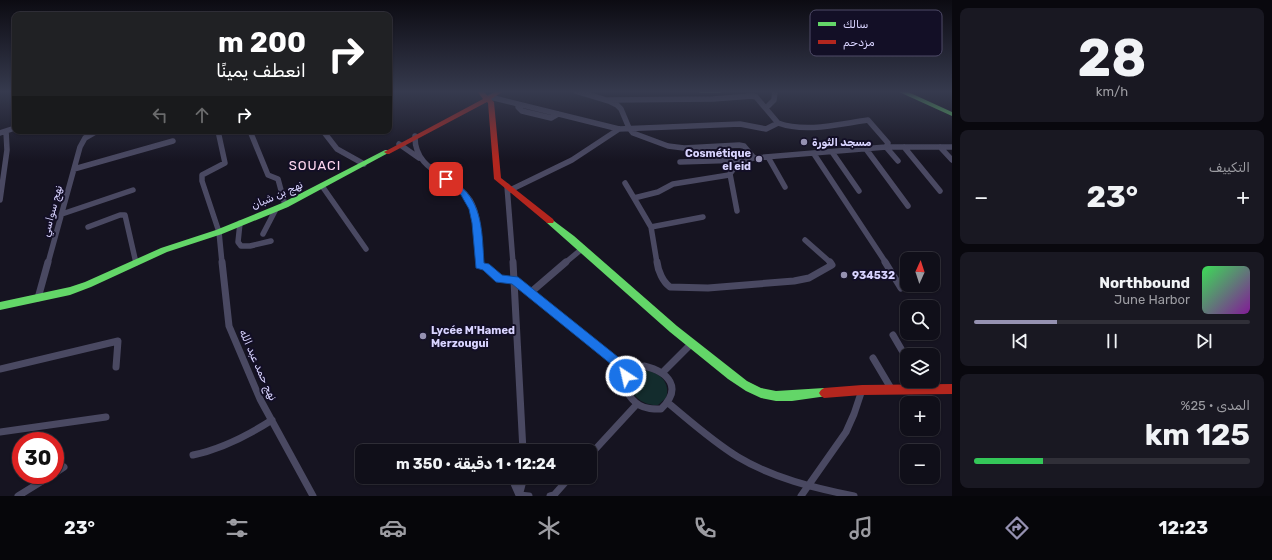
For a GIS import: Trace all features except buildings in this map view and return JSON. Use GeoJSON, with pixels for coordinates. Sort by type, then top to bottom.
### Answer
{"type":"FeatureCollection","features":[{"type":"Feature","properties":{"kind":"main road","name":"نهج بن شبان"},"geometry":{"type":"LineString","coordinates":[[0,306],[88,286],[164,250],[219,232],[276,209],[457,114]]}},
{"type":"Feature","properties":{"kind":"main road"},"geometry":{"type":"LineString","coordinates":[[493,114],[498,179],[583,248],[690,344],[742,382],[760,393],[783,396],[862,390],[952,389]]}},
{"type":"Feature","properties":{"kind":"street"},"geometry":{"type":"LineString","coordinates":[[559,114],[619,129],[740,124],[766,128],[778,123]]}},
{"type":"Feature","properties":{"kind":"street"},"geometry":{"type":"LineString","coordinates":[[623,114],[629,128],[637,136],[668,146],[684,148],[739,145],[744,146],[754,158]]}},
{"type":"Feature","properties":{"kind":"street"},"geometry":{"type":"LineString","coordinates":[[771,114],[778,123],[785,127],[812,127],[868,120],[888,143],[886,147]]}},
{"type":"Feature","properties":{"kind":"street"},"geometry":{"type":"LineString","coordinates":[[0,133],[12,129]]}},
{"type":"Feature","properties":{"kind":"street"},"geometry":{"type":"LineString","coordinates":[[524,444],[509,188],[572,160],[619,129]]}},
{"type":"Feature","properties":{"kind":"street"},"geometry":{"type":"LineString","coordinates":[[0,200],[7,150],[6,131]]}},
{"type":"Feature","properties":{"kind":"street","name":"نهج سواسي"},"geometry":{"type":"LineString","coordinates":[[38,298],[82,142],[92,134]]}},
{"type":"Feature","properties":{"kind":"street","name":"نهج حمد عبد الله"},"geometry":{"type":"LineString","coordinates":[[219,134],[225,163],[202,175],[202,182],[219,232],[228,326],[260,399],[313,496]]}},
{"type":"Feature","properties":{"kind":"street"},"geometry":{"type":"LineString","coordinates":[[251,134],[268,175],[278,179],[285,205]]}},
{"type":"Feature","properties":{"kind":"street"},"geometry":{"type":"LineString","coordinates":[[325,134],[337,149],[364,164]]}},
{"type":"Feature","properties":{"kind":"street"},"geometry":{"type":"LineString","coordinates":[[415,136],[414,144],[420,159]]}},
{"type":"Feature","properties":{"kind":"street"},"geometry":{"type":"LineString","coordinates":[[74,169],[173,141]]}},
{"type":"Feature","properties":{"kind":"street"},"geometry":{"type":"LineString","coordinates":[[399,144],[464,193],[469,200],[476,223],[480,265],[486,267],[500,279],[514,280],[629,372]]}},
{"type":"Feature","properties":{"kind":"street"},"geometry":{"type":"LineString","coordinates":[[941,146],[952,153]]}},
{"type":"Feature","properties":{"kind":"street"},"geometry":{"type":"LineString","coordinates":[[941,146],[952,160]]}},
{"type":"Feature","properties":{"kind":"street"},"geometry":{"type":"LineString","coordinates":[[886,147],[898,161]]}},
{"type":"Feature","properties":{"kind":"street"},"geometry":{"type":"LineString","coordinates":[[634,198],[658,192],[673,184],[730,174],[738,163],[754,158],[886,147],[952,147]]}},
{"type":"Feature","properties":{"kind":"street"},"geometry":{"type":"LineString","coordinates":[[904,147],[940,191]]}},
{"type":"Feature","properties":{"kind":"street"},"geometry":{"type":"LineString","coordinates":[[866,149],[908,206]]}},
{"type":"Feature","properties":{"kind":"street"},"geometry":{"type":"LineString","coordinates":[[832,152],[859,191]]}},
{"type":"Feature","properties":{"kind":"street"},"geometry":{"type":"LineString","coordinates":[[814,154],[853,211],[900,286]]}},
{"type":"Feature","properties":{"kind":"street"},"geometry":{"type":"LineString","coordinates":[[768,157],[785,187]]}},
{"type":"Feature","properties":{"kind":"street"},"geometry":{"type":"LineString","coordinates":[[680,162],[745,160]]}},
{"type":"Feature","properties":{"kind":"street"},"geometry":{"type":"LineString","coordinates":[[730,174],[738,211]]}},
{"type":"Feature","properties":{"kind":"street"},"geometry":{"type":"LineString","coordinates":[[625,183],[651,227],[658,269],[666,284],[675,288],[708,288],[794,281],[809,278],[832,265],[805,240]]}},
{"type":"Feature","properties":{"kind":"street"},"geometry":{"type":"LineString","coordinates":[[322,186],[366,249]]}},
{"type":"Feature","properties":{"kind":"street"},"geometry":{"type":"LineString","coordinates":[[62,214],[133,190]]}},
{"type":"Feature","properties":{"kind":"street"},"geometry":{"type":"LineString","coordinates":[[263,234],[276,209]]}},
{"type":"Feature","properties":{"kind":"street"},"geometry":{"type":"LineString","coordinates":[[88,227],[120,215],[125,215],[136,263]]}},
{"type":"Feature","properties":{"kind":"street"},"geometry":{"type":"LineString","coordinates":[[651,227],[703,217]]}},
{"type":"Feature","properties":{"kind":"street"},"geometry":{"type":"LineString","coordinates":[[240,223],[238,242],[241,246],[250,246],[271,241]]}},
{"type":"Feature","properties":{"kind":"street"},"geometry":{"type":"LineString","coordinates":[[530,293],[583,248]]}},
{"type":"Feature","properties":{"kind":"street"},"geometry":{"type":"LineString","coordinates":[[893,335],[901,348]]}},
{"type":"Feature","properties":{"kind":"street"},"geometry":{"type":"LineString","coordinates":[[0,369],[118,341],[116,367]]}},
{"type":"Feature","properties":{"kind":"street"},"geometry":{"type":"LineString","coordinates":[[662,373],[690,344]]}},
{"type":"Feature","properties":{"kind":"street"},"geometry":{"type":"LineString","coordinates":[[873,358],[892,390]]}},
{"type":"Feature","properties":{"kind":"street"},"geometry":{"type":"LineString","coordinates":[[644,366],[652,367],[662,373],[671,384],[672,392],[671,399],[661,409],[653,410],[645,408],[630,398],[626,391],[625,383],[626,376],[629,372],[637,367],[644,366]]}},
{"type":"Feature","properties":{"kind":"street"},"geometry":{"type":"LineString","coordinates":[[801,496],[807,485],[832,454],[851,422],[862,390]]}},
{"type":"Feature","properties":{"kind":"street"},"geometry":{"type":"LineString","coordinates":[[667,402],[738,457],[792,481],[854,496]]}},
{"type":"Feature","properties":{"kind":"street"},"geometry":{"type":"LineString","coordinates":[[597,448],[637,404]]}},
{"type":"Feature","properties":{"kind":"street"},"geometry":{"type":"LineString","coordinates":[[0,432],[106,417]]}},
{"type":"Feature","properties":{"kind":"street"},"geometry":{"type":"LineString","coordinates":[[193,455],[203,453],[251,434],[272,420]]}},
{"type":"Feature","properties":{"kind":"street"},"geometry":{"type":"LineString","coordinates":[[18,496],[37,484]]}},
{"type":"Feature","properties":{"kind":"street"},"geometry":{"type":"LineString","coordinates":[[514,484],[519,496]]}},
{"type":"Feature","properties":{"kind":"street"},"geometry":{"type":"LineString","coordinates":[[519,496],[522,484]]}},
{"type":"Feature","properties":{"kind":"street"},"geometry":{"type":"LineString","coordinates":[[550,496],[554,495],[564,484]]}},
{"type":"Feature","properties":{"kind":"street"},"geometry":{"type":"LineString","coordinates":[[519,496],[529,496]]}},
{"type":"Feature","properties":{"kind":"green space"},"geometry":{"type":"Polygon","coordinates":[[[644,370],[659,376],[667,387],[666,398],[658,405],[649,404],[642,401],[632,390],[630,384],[631,378],[636,373],[644,370]]]}},
{"type":"Feature","properties":{"kind":"traffic: fast"},"geometry":{"type":"LineString","coordinates":[[0,306],[70,291],[88,285],[164,250],[219,232],[285,205],[387,152]]}},
{"type":"Feature","properties":{"kind":"traffic: fast"},"geometry":{"type":"LineString","coordinates":[[550,221],[673,329],[743,384],[755,391],[776,396],[824,393]]}},
{"type":"Feature","properties":{"kind":"traffic: jam"},"geometry":{"type":"LineString","coordinates":[[387,152],[458,114]]}},
{"type":"Feature","properties":{"kind":"traffic: jam"},"geometry":{"type":"LineString","coordinates":[[492,114],[498,179],[550,221]]}},
{"type":"Feature","properties":{"kind":"traffic: jam"},"geometry":{"type":"LineString","coordinates":[[824,393],[862,390],[952,389]]}},
{"type":"Feature","properties":{"kind":"place","name":"مسجد الثورة"},"geometry":{"type":"Point","coordinates":[804,142]}},
{"type":"Feature","properties":{"kind":"place","name":"Cosmétique el eid"},"geometry":{"type":"Point","coordinates":[759,159]}},
{"type":"Feature","properties":{"kind":"place","name":"934532"},"geometry":{"type":"Point","coordinates":[844,275]}},
{"type":"Feature","properties":{"kind":"place","name":"Lycée M'Hamed Merzougui"},"geometry":{"type":"Point","coordinates":[423,336]}},
{"type":"Feature","properties":{"kind":"district","name":"SOUACI"},"geometry":{"type":"Point","coordinates":[315,165]}},
{"type":"Feature","properties":{"kind":"route"},"geometry":{"type":"LineString","coordinates":[[446,179],[464,193],[473,209],[476,223],[480,265],[486,267],[497,278],[514,280],[629,372],[626,376]]}}]}
